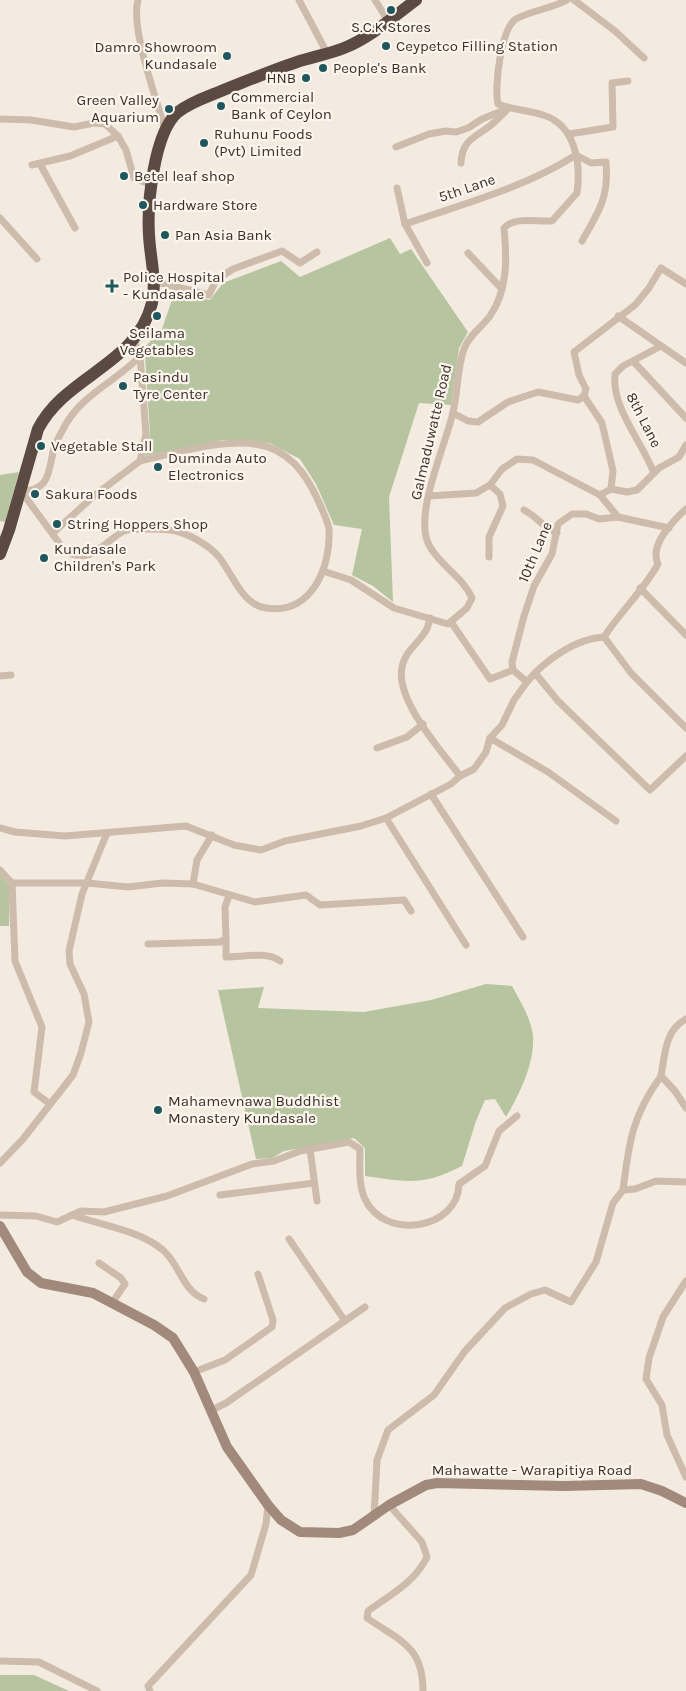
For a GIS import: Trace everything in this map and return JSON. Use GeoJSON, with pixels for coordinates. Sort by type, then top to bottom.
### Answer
{"type":"FeatureCollection","features":[{"type":"Feature","properties":{"kind":"highway"},"geometry":{"type":"LineString","coordinates":[[0,554],[5,528],[20,491],[38,429],[52,406],[71,389],[106,366],[134,340],[147,318],[152,303],[153,281],[149,233],[157,155],[165,130],[176,114],[189,105],[295,63],[355,42],[416,0]]}},
{"type":"Feature","properties":{"kind":"street"},"geometry":{"type":"LineString","coordinates":[[138,0],[136,8],[140,36],[165,130]]}},
{"type":"Feature","properties":{"kind":"street"},"geometry":{"type":"LineString","coordinates":[[299,0],[327,53]]}},
{"type":"Feature","properties":{"kind":"street"},"geometry":{"type":"LineString","coordinates":[[374,0],[388,21]]}},
{"type":"Feature","properties":{"kind":"street"},"geometry":{"type":"LineString","coordinates":[[567,0],[556,6],[516,19],[509,26],[503,43],[495,94],[498,104],[543,115],[555,120],[569,134],[614,127],[612,83],[628,82]]}},
{"type":"Feature","properties":{"kind":"street"},"geometry":{"type":"LineString","coordinates":[[574,0],[615,31],[644,58]]}},
{"type":"Feature","properties":{"kind":"street"},"geometry":{"type":"LineString","coordinates":[[396,147],[429,134],[462,130],[509,108]]}},
{"type":"Feature","properties":{"kind":"street"},"geometry":{"type":"LineString","coordinates":[[461,163],[462,152],[468,141],[490,126],[509,108]]}},
{"type":"Feature","properties":{"kind":"street"},"geometry":{"type":"LineString","coordinates":[[0,119],[31,120],[62,126],[105,124],[118,136],[126,150],[134,178],[153,185]]}},
{"type":"Feature","properties":{"kind":"street","name":"Galmaduwatte Road"},"geometry":{"type":"LineString","coordinates":[[451,622],[467,608],[472,598],[429,545],[425,525],[432,479],[453,413],[464,348],[490,315],[502,289],[508,264],[504,228],[509,222],[516,220],[535,222],[552,220],[576,193],[576,155],[569,134]]}},
{"type":"Feature","properties":{"kind":"street"},"geometry":{"type":"LineString","coordinates":[[32,165],[70,156],[118,136]]}},
{"type":"Feature","properties":{"kind":"street"},"geometry":{"type":"LineString","coordinates":[[576,155],[591,163],[606,162],[608,178],[604,201],[582,241]]}},
{"type":"Feature","properties":{"kind":"street","name":"5th Lane"},"geometry":{"type":"LineString","coordinates":[[405,224],[527,182],[549,172],[576,155]]}},
{"type":"Feature","properties":{"kind":"street"},"geometry":{"type":"LineString","coordinates":[[40,164],[75,228]]}},
{"type":"Feature","properties":{"kind":"street"},"geometry":{"type":"LineString","coordinates":[[397,188],[405,224],[427,262]]}},
{"type":"Feature","properties":{"kind":"street"},"geometry":{"type":"LineString","coordinates":[[0,218],[37,259]]}},
{"type":"Feature","properties":{"kind":"street"},"geometry":{"type":"LineString","coordinates":[[153,281],[209,296],[216,280],[233,269],[282,251],[300,263],[317,252]]}},
{"type":"Feature","properties":{"kind":"street"},"geometry":{"type":"LineString","coordinates":[[468,253],[502,289]]}},
{"type":"Feature","properties":{"kind":"street"},"geometry":{"type":"LineString","coordinates":[[453,413],[468,421],[478,422],[508,402],[538,392],[578,400],[584,396],[586,389],[579,375],[574,352],[618,316],[635,305],[650,288],[661,268],[686,284]]}},
{"type":"Feature","properties":{"kind":"street"},"geometry":{"type":"LineString","coordinates":[[618,316],[686,362]]}},
{"type":"Feature","properties":{"kind":"street"},"geometry":{"type":"LineString","coordinates":[[134,340],[140,356],[146,434],[140,461]]}},
{"type":"Feature","properties":{"kind":"street","name":"8th Lane"},"geometry":{"type":"LineString","coordinates":[[654,473],[646,453],[619,405],[613,388],[615,374],[633,361],[661,346]]}},
{"type":"Feature","properties":{"kind":"street"},"geometry":{"type":"LineString","coordinates":[[20,491],[33,491],[45,482],[55,447],[67,422],[88,398],[113,381],[140,356]]}},
{"type":"Feature","properties":{"kind":"street"},"geometry":{"type":"LineString","coordinates":[[633,361],[686,418]]}},
{"type":"Feature","properties":{"kind":"street"},"geometry":{"type":"LineString","coordinates":[[584,396],[602,423],[613,471],[611,488]]}},
{"type":"Feature","properties":{"kind":"street"},"geometry":{"type":"LineString","coordinates":[[20,491],[65,551],[75,556],[86,556],[96,552],[126,530],[170,530],[193,538],[218,556],[244,595],[257,605],[266,608],[283,608],[303,601],[313,591],[323,571],[328,554],[329,526],[312,486],[296,464],[268,448],[252,445],[223,444],[140,461],[95,495],[53,533]]}},
{"type":"Feature","properties":{"kind":"street"},"geometry":{"type":"LineString","coordinates":[[600,495],[611,488],[627,492],[637,490],[654,473],[678,456],[686,445]]}},
{"type":"Feature","properties":{"kind":"street"},"geometry":{"type":"LineString","coordinates":[[429,496],[476,493],[490,485],[502,469],[517,459],[533,460],[600,495],[618,517]]}},
{"type":"Feature","properties":{"kind":"street"},"geometry":{"type":"LineString","coordinates":[[489,557],[489,536],[503,506],[500,494],[490,485]]}},
{"type":"Feature","properties":{"kind":"street"},"geometry":{"type":"LineString","coordinates":[[524,510],[537,517],[545,528],[557,533]]}},
{"type":"Feature","properties":{"kind":"street"},"geometry":{"type":"LineString","coordinates":[[0,828],[15,832],[65,836],[186,826],[234,845],[261,850],[285,842],[361,826],[386,818],[451,784],[460,776],[474,769],[486,752],[490,738],[502,725],[514,700],[535,673],[579,643],[593,638],[604,637],[640,588],[652,575],[658,564],[654,556],[656,547],[668,528],[686,510]]}},
{"type":"Feature","properties":{"kind":"street","name":"10th Lane"},"geometry":{"type":"LineString","coordinates":[[513,670],[512,662],[524,616],[534,586],[552,554],[558,524],[572,514],[586,514],[599,519],[618,517],[668,528]]}},
{"type":"Feature","properties":{"kind":"street"},"geometry":{"type":"LineString","coordinates":[[323,571],[351,580],[394,608],[448,624],[451,622],[490,679],[513,670],[527,682]]}},
{"type":"Feature","properties":{"kind":"street"},"geometry":{"type":"LineString","coordinates":[[640,588],[686,635]]}},
{"type":"Feature","properties":{"kind":"street"},"geometry":{"type":"LineString","coordinates":[[430,618],[425,632],[408,650],[402,667],[400,684],[406,700],[460,776]]}},
{"type":"Feature","properties":{"kind":"street"},"geometry":{"type":"LineString","coordinates":[[604,637],[631,673],[686,728]]}},
{"type":"Feature","properties":{"kind":"street"},"geometry":{"type":"LineString","coordinates":[[535,673],[558,701],[650,790],[686,756]]}},
{"type":"Feature","properties":{"kind":"street"},"geometry":{"type":"LineString","coordinates":[[0,676],[10,675]]}},
{"type":"Feature","properties":{"kind":"street"},"geometry":{"type":"LineString","coordinates":[[377,748],[406,737],[423,724]]}},
{"type":"Feature","properties":{"kind":"street"},"geometry":{"type":"LineString","coordinates":[[490,738],[548,772],[616,821]]}},
{"type":"Feature","properties":{"kind":"street"},"geometry":{"type":"LineString","coordinates":[[431,794],[523,937]]}},
{"type":"Feature","properties":{"kind":"street"},"geometry":{"type":"LineString","coordinates":[[386,818],[466,945]]}},
{"type":"Feature","properties":{"kind":"street"},"geometry":{"type":"LineString","coordinates":[[0,1163],[23,1139],[73,1075],[89,1022],[84,994],[70,964],[70,958],[82,894],[107,833]]}},
{"type":"Feature","properties":{"kind":"street"},"geometry":{"type":"LineString","coordinates":[[193,884],[197,860],[212,835]]}},
{"type":"Feature","properties":{"kind":"street"},"geometry":{"type":"LineString","coordinates":[[0,870],[12,883],[15,961],[42,1027],[34,1092],[50,1104]]}},
{"type":"Feature","properties":{"kind":"street"},"geometry":{"type":"LineString","coordinates":[[12,883],[86,883],[128,887],[162,882],[193,884],[228,896],[255,902],[306,895],[320,905],[404,900],[411,911]]}},
{"type":"Feature","properties":{"kind":"street"},"geometry":{"type":"LineString","coordinates":[[228,896],[225,907],[226,957],[264,956],[275,957],[280,961]]}},
{"type":"Feature","properties":{"kind":"street"},"geometry":{"type":"LineString","coordinates":[[148,944],[220,942],[226,939]]}},
{"type":"Feature","properties":{"kind":"street"},"geometry":{"type":"LineString","coordinates":[[374,1518],[377,1460],[388,1430],[434,1396],[465,1351],[505,1308],[531,1294],[545,1290],[571,1302],[596,1262],[612,1202],[623,1190],[630,1135],[646,1096],[661,1076],[666,1044],[676,1025],[686,1019]]}},
{"type":"Feature","properties":{"kind":"street"},"geometry":{"type":"LineString","coordinates":[[661,1076],[675,1091],[686,1108]]}},
{"type":"Feature","properties":{"kind":"street"},"geometry":{"type":"LineString","coordinates":[[0,1216],[36,1216],[57,1222],[81,1211],[104,1212],[167,1196],[252,1164],[274,1161],[284,1156],[310,1149],[349,1142],[356,1144],[360,1149],[360,1175],[365,1200],[383,1218],[398,1226],[415,1227],[451,1209],[459,1194],[459,1184],[486,1166],[498,1131],[517,1116]]}},
{"type":"Feature","properties":{"kind":"street"},"geometry":{"type":"LineString","coordinates":[[310,1149],[316,1201]]}},
{"type":"Feature","properties":{"kind":"street"},"geometry":{"type":"LineString","coordinates":[[623,1190],[635,1189],[656,1181],[686,1182]]}},
{"type":"Feature","properties":{"kind":"street"},"geometry":{"type":"LineString","coordinates":[[220,1196],[314,1183]]}},
{"type":"Feature","properties":{"kind":"street"},"geometry":{"type":"LineString","coordinates":[[72,1215],[142,1238],[160,1248],[170,1256],[188,1288],[194,1294],[204,1299]]}},
{"type":"Feature","properties":{"kind":"street","name":"Mahawatte - Warapitiya Road"},"geometry":{"type":"LineString","coordinates":[[0,1226],[27,1272],[42,1283],[56,1288],[93,1292],[154,1325],[173,1338],[194,1372],[227,1447],[268,1505],[281,1520],[300,1532],[339,1533],[353,1530],[374,1518],[389,1505],[426,1485],[437,1483],[564,1486],[641,1484],[662,1491],[686,1503]]}},
{"type":"Feature","properties":{"kind":"street"},"geometry":{"type":"LineString","coordinates":[[289,1239],[345,1320]]}},
{"type":"Feature","properties":{"kind":"street"},"geometry":{"type":"LineString","coordinates":[[99,1263],[121,1278],[125,1284],[112,1303]]}},
{"type":"Feature","properties":{"kind":"street"},"geometry":{"type":"LineString","coordinates":[[194,1372],[225,1360],[272,1327],[273,1320],[258,1274]]}},
{"type":"Feature","properties":{"kind":"street"},"geometry":{"type":"LineString","coordinates":[[686,1281],[663,1316],[649,1358],[646,1379],[662,1405],[666,1435],[686,1478]]}},
{"type":"Feature","properties":{"kind":"street"},"geometry":{"type":"LineString","coordinates":[[212,1410],[226,1404],[365,1307]]}},
{"type":"Feature","properties":{"kind":"street"},"geometry":{"type":"LineString","coordinates":[[150,1691],[148,1686],[252,1575],[266,1524],[268,1505]]}},
{"type":"Feature","properties":{"kind":"street"},"geometry":{"type":"LineString","coordinates":[[389,1505],[422,1542],[427,1557],[410,1581],[368,1611],[367,1618],[406,1644],[417,1656],[423,1674],[422,1691]]}},
{"type":"Feature","properties":{"kind":"street"},"geometry":{"type":"LineString","coordinates":[[0,1661],[39,1662],[97,1691]]}},
{"type":"Feature","properties":{"kind":"green space"},"geometry":{"type":"Polygon","coordinates":[[[390,238],[400,254],[411,249],[468,332],[459,348],[451,405],[419,403],[389,497],[393,602],[373,586],[352,575],[362,529],[334,525],[316,484],[300,459],[269,443],[223,440],[145,456],[150,433],[145,356],[142,350],[162,329],[174,294],[210,300],[223,283],[281,261],[300,277],[390,238]]]}},
{"type":"Feature","properties":{"kind":"green space"},"geometry":{"type":"Polygon","coordinates":[[[19,472],[5,522],[0,521],[0,475],[19,472]]]}},
{"type":"Feature","properties":{"kind":"green space"},"geometry":{"type":"Polygon","coordinates":[[[0,875],[10,886],[9,926],[0,926],[0,875]]]}},
{"type":"Feature","properties":{"kind":"green space"},"geometry":{"type":"Polygon","coordinates":[[[486,984],[512,986],[530,1023],[533,1046],[529,1068],[506,1117],[495,1099],[485,1100],[476,1121],[462,1166],[425,1180],[404,1181],[365,1176],[365,1148],[354,1138],[284,1151],[272,1158],[256,1159],[218,990],[264,987],[258,1008],[364,1012],[431,1000],[486,984]]]}},
{"type":"Feature","properties":{"kind":"green space"},"geometry":{"type":"Polygon","coordinates":[[[0,1675],[34,1675],[69,1691],[0,1691],[0,1675]]]}},
{"type":"Feature","properties":{"kind":"place","name":"S.C.K Stores"},"geometry":{"type":"Point","coordinates":[391,10]}},
{"type":"Feature","properties":{"kind":"place","name":"Ceypetco Filling Station"},"geometry":{"type":"Point","coordinates":[386,46]}},
{"type":"Feature","properties":{"kind":"place","name":"Damro Showroom Kundasale"},"geometry":{"type":"Point","coordinates":[227,56]}},
{"type":"Feature","properties":{"kind":"place","name":"People's Bank"},"geometry":{"type":"Point","coordinates":[323,68]}},
{"type":"Feature","properties":{"kind":"place","name":"HNB"},"geometry":{"type":"Point","coordinates":[306,78]}},
{"type":"Feature","properties":{"kind":"place","name":"Commercial Bank of Ceylon"},"geometry":{"type":"Point","coordinates":[221,106]}},
{"type":"Feature","properties":{"kind":"place","name":"Green Valley Aquarium"},"geometry":{"type":"Point","coordinates":[169,109]}},
{"type":"Feature","properties":{"kind":"place","name":"Ruhunu Foods (Pvt) Limited"},"geometry":{"type":"Point","coordinates":[204,143]}},
{"type":"Feature","properties":{"kind":"place","name":"Betel leaf shop"},"geometry":{"type":"Point","coordinates":[124,176]}},
{"type":"Feature","properties":{"kind":"place","name":"Hardware Store"},"geometry":{"type":"Point","coordinates":[143,205]}},
{"type":"Feature","properties":{"kind":"place","name":"Pan Asia Bank"},"geometry":{"type":"Point","coordinates":[165,235]}},
{"type":"Feature","properties":{"kind":"place","name":"Police Hospital - Kundasale"},"geometry":{"type":"Point","coordinates":[112,286]}},
{"type":"Feature","properties":{"kind":"place","name":"Seilama Vegetables"},"geometry":{"type":"Point","coordinates":[157,316]}},
{"type":"Feature","properties":{"kind":"place","name":"Pasindu Tyre Center"},"geometry":{"type":"Point","coordinates":[123,386]}},
{"type":"Feature","properties":{"kind":"place","name":"Vegetable Stall"},"geometry":{"type":"Point","coordinates":[41,446]}},
{"type":"Feature","properties":{"kind":"place","name":"Duminda Auto Electronics"},"geometry":{"type":"Point","coordinates":[158,467]}},
{"type":"Feature","properties":{"kind":"place","name":"Sakura Foods"},"geometry":{"type":"Point","coordinates":[35,494]}},
{"type":"Feature","properties":{"kind":"place","name":"String Hoppers Shop"},"geometry":{"type":"Point","coordinates":[57,524]}},
{"type":"Feature","properties":{"kind":"place","name":"Kundasale Children's Park"},"geometry":{"type":"Point","coordinates":[44,558]}},
{"type":"Feature","properties":{"kind":"place","name":"Mahamevnawa Buddhist Monastery Kundasale"},"geometry":{"type":"Point","coordinates":[158,1110]}}]}
